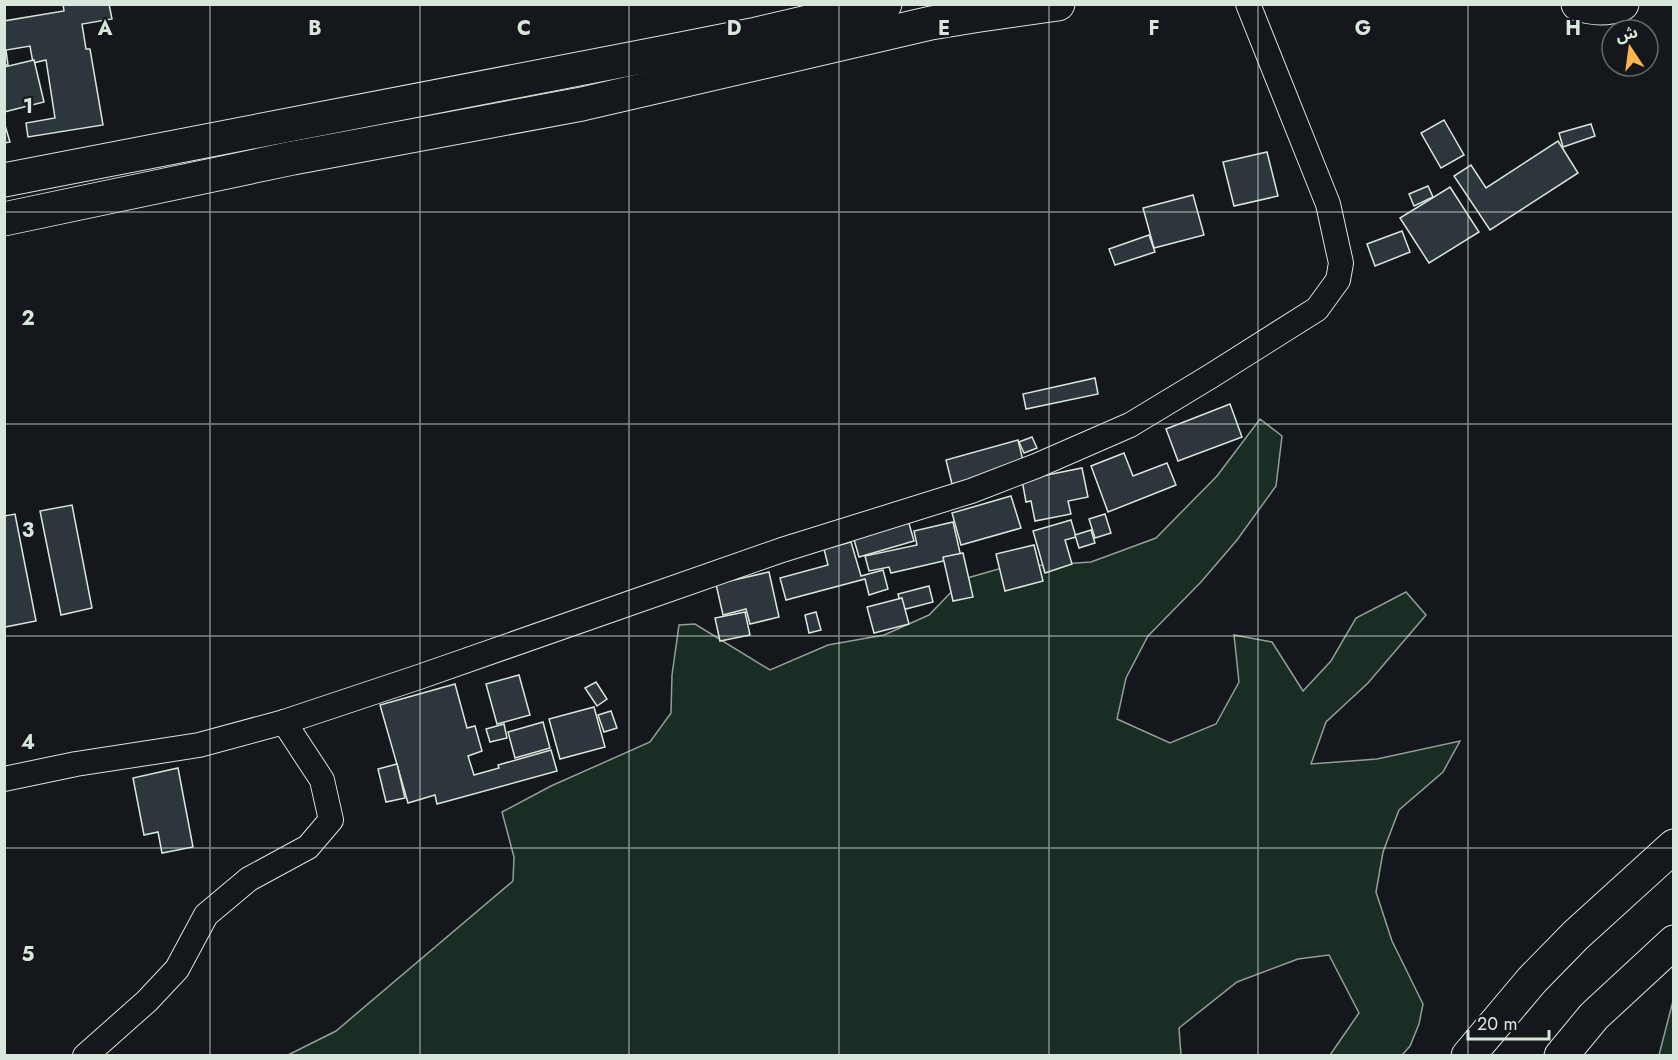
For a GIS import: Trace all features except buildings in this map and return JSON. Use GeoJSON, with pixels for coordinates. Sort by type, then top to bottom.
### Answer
{"type":"FeatureCollection","features":[{"type":"Feature","properties":{"kind":"highway"},"geometry":{"type":"LineString","coordinates":[[661,53],[785,4]]}},
{"type":"Feature","properties":{"kind":"highway"},"geometry":{"type":"LineString","coordinates":[[4,180],[753,35],[885,4]]}},
{"type":"Feature","properties":{"kind":"highway"},"geometry":{"type":"LineString","coordinates":[[4,219],[293,158],[582,104],[932,23],[1058,4]]}},
{"type":"Feature","properties":{"kind":"highway"},"geometry":{"type":"LineString","coordinates":[[1578,4],[1594,9],[1611,8],[1622,4]]}},
{"type":"Feature","properties":{"kind":"highway"},"geometry":{"type":"LineString","coordinates":[[1468,1056],[1532,980],[1674,827]]}},
{"type":"Feature","properties":{"kind":"highway"},"geometry":{"type":"LineString","coordinates":[[1576,935],[1674,846]]}},
{"type":"Feature","properties":{"kind":"highway"},"geometry":{"type":"LineString","coordinates":[[1561,1056],[1594,1016],[1674,942]]}},
{"type":"Feature","properties":{"kind":"street"},"geometry":{"type":"LineString","coordinates":[[4,779],[76,764],[199,745],[284,722],[430,674],[782,550],[971,490],[1036,466],[1130,425],[1211,376],[1317,309],[1338,280],[1341,263],[1328,204],[1248,4]]}},
{"type":"Feature","properties":{"kind":"street"},"geometry":{"type":"LineString","coordinates":[[85,1056],[147,1001],[177,969],[206,915],[249,879],[308,847],[331,820],[322,780],[284,722]]}},
{"type":"Feature","properties":{"kind":"green space"},"geometry":{"type":"Polygon","coordinates":[[[1260,419],[1282,436],[1276,486],[1237,540],[1201,582],[1148,636],[1126,678],[1117,719],[1170,743],[1216,724],[1239,682],[1234,635],[1272,642],[1303,691],[1331,661],[1356,618],[1406,592],[1426,615],[1368,683],[1326,722],[1311,764],[1377,759],[1460,741],[1443,772],[1399,810],[1383,852],[1376,892],[1392,941],[1423,1004],[1419,1024],[1410,1046],[1402,1055],[1330,1055],[1359,1013],[1329,955],[1298,959],[1237,982],[1179,1028],[1181,1055],[286,1056],[336,1031],[513,881],[514,857],[502,812],[551,786],[650,742],[671,713],[672,675],[679,625],[695,624],[770,670],[828,645],[884,635],[929,615],[964,579],[1002,568],[1091,562],[1156,538],[1217,476],[1260,419]]]}},
{"type":"Feature","properties":{"kind":"green space"},"geometry":{"type":"Polygon","coordinates":[[[1673,1001],[1673,1055],[1659,1055],[1673,1001]]]}}]}
